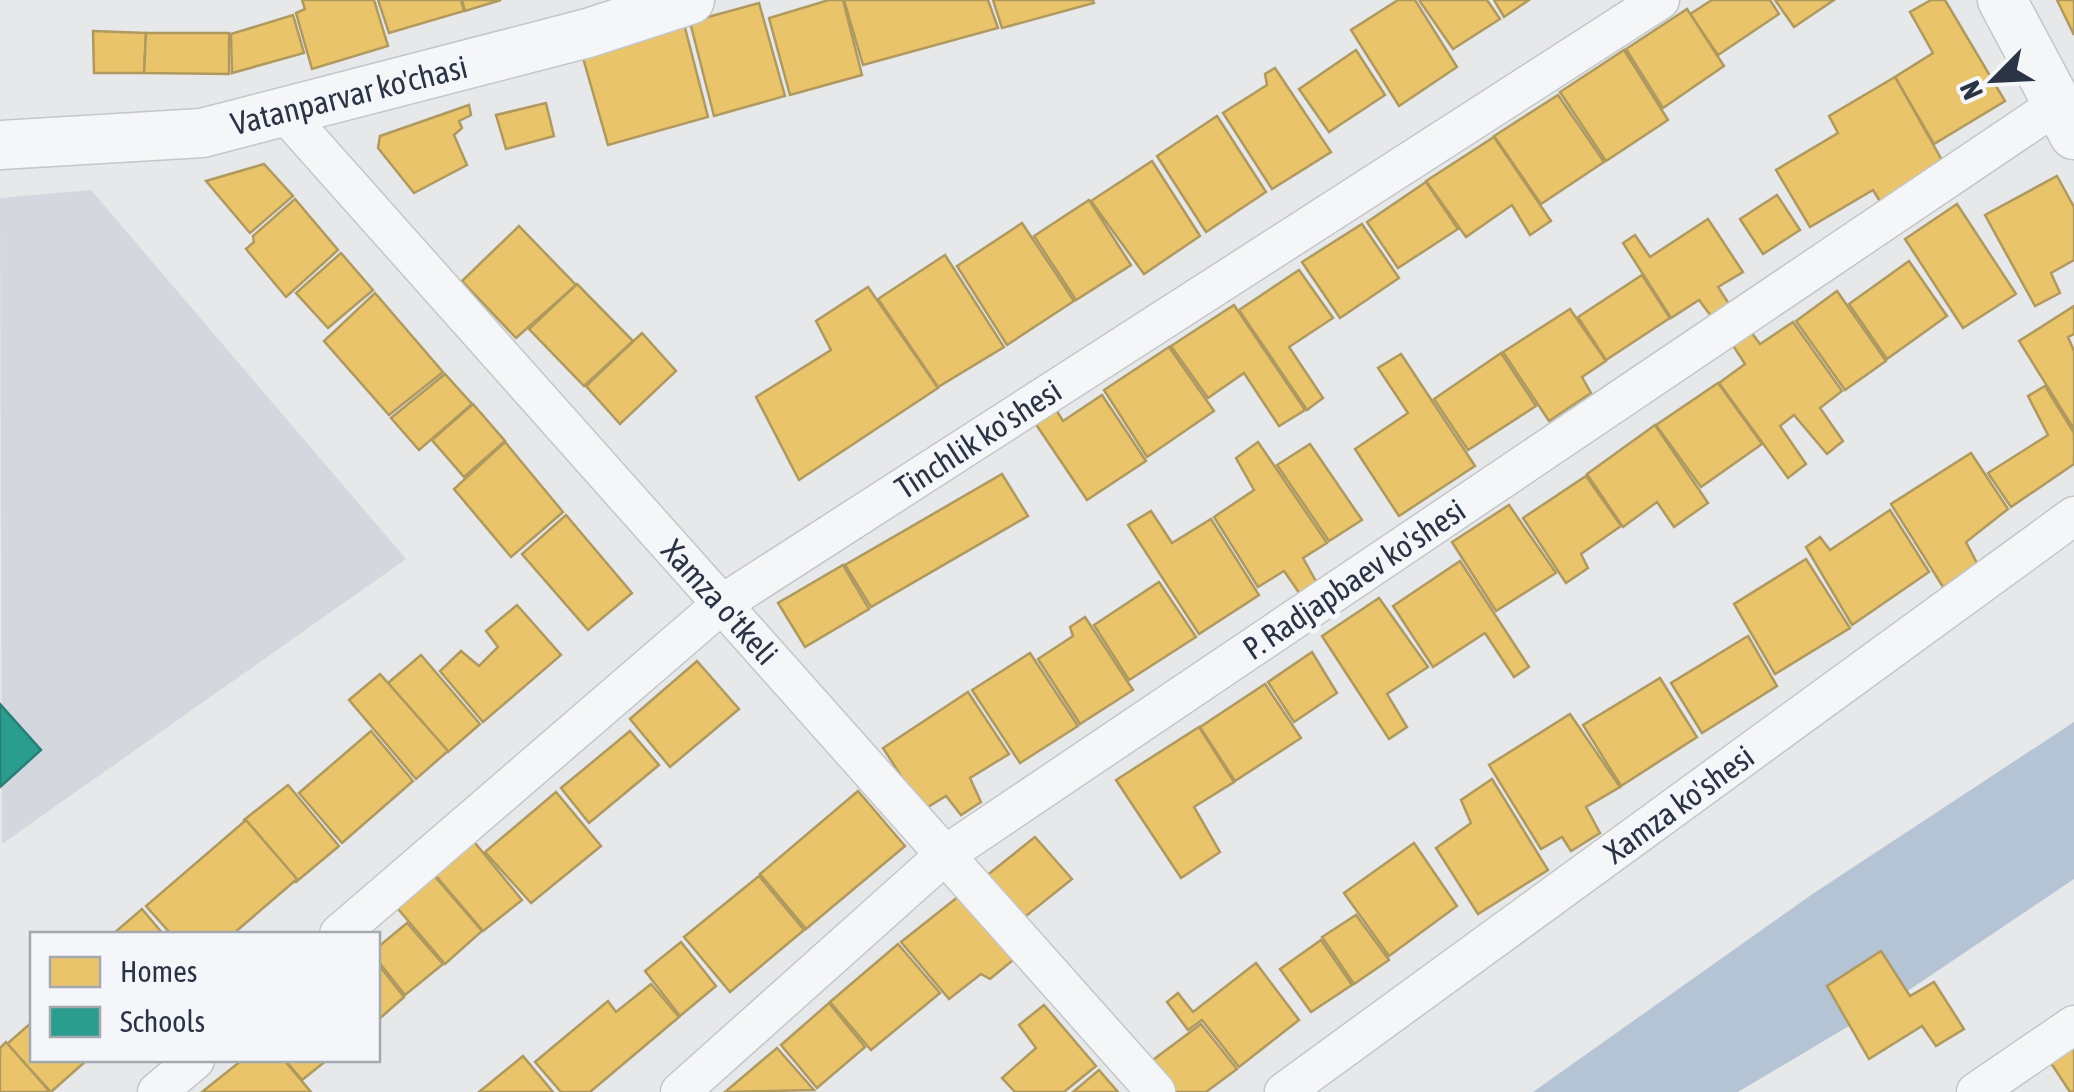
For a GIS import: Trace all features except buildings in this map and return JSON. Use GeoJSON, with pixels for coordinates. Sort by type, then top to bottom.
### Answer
{"type":"FeatureCollection","features":[{"type":"Feature","properties":{"kind":"street","name":"Vatanparvar ko'chasi"},"geometry":{"type":"LineString","coordinates":[[0,145],[202,133],[588,33],[690,0]]}},
{"type":"Feature","properties":{"kind":"street","name":"Tinchlik ko'shesi"},"geometry":{"type":"LineString","coordinates":[[342,932],[722,604],[1660,0]]}},
{"type":"Feature","properties":{"kind":"street"},"geometry":{"type":"LineString","coordinates":[[2002,0],[2066,119]]}},
{"type":"Feature","properties":{"kind":"street","name":"Xamza o'tkeli"},"geometry":{"type":"LineString","coordinates":[[284,112],[1156,1092]]}},
{"type":"Feature","properties":{"kind":"street","name":"P. Radjapbaev ko'shesi"},"geometry":{"type":"LineString","coordinates":[[680,1092],[945,855],[2066,119]]}},
{"type":"Feature","properties":{"kind":"street","name":"Xamza ko'shesi"},"geometry":{"type":"LineString","coordinates":[[1284,1092],[2074,516]]}},
{"type":"Feature","properties":{"kind":"street"},"geometry":{"type":"LineString","coordinates":[[1976,1092],[2074,1025]]}},
{"type":"Feature","properties":{"kind":"street"},"geometry":{"type":"LineString","coordinates":[[157,1092],[193,1062]]}},
{"type":"Feature","properties":{"kind":"shaded area"},"geometry":{"type":"Polygon","coordinates":[[[91,190],[406,559],[2,844],[0,198],[91,190]]]}},
{"type":"Feature","properties":{"kind":"water"},"geometry":{"type":"Polygon","coordinates":[[[2074,722],[2074,879],[1906,992],[1738,1092],[1533,1092],[1811,895],[2074,722]]]}}]}
